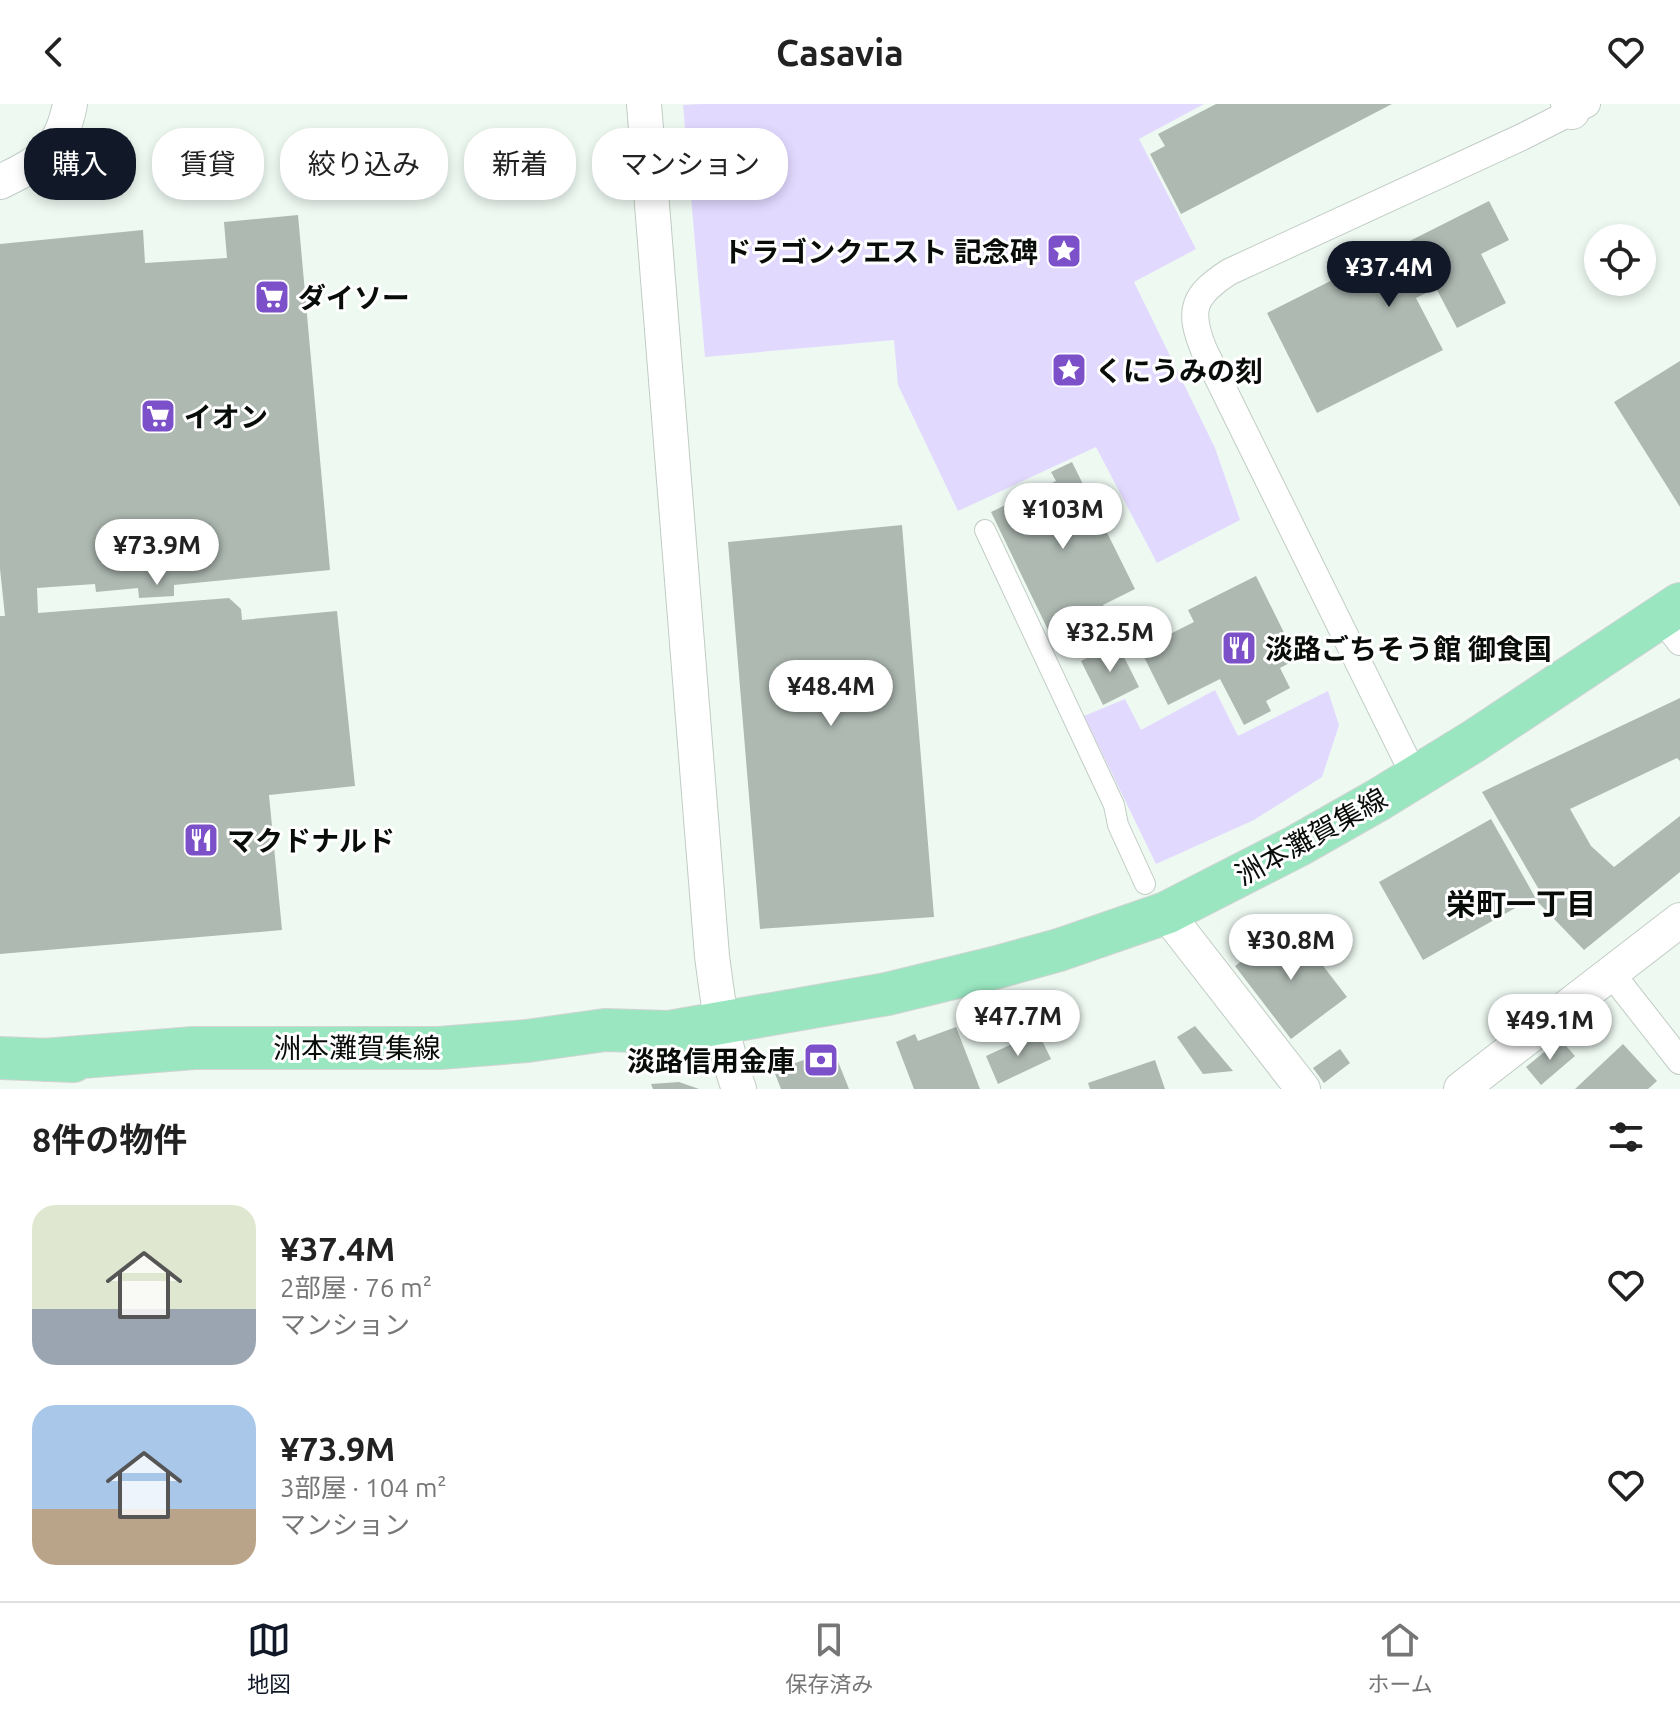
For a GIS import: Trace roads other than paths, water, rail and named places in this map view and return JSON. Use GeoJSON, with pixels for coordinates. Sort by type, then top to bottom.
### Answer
{"type":"FeatureCollection","features":[{"type":"Feature","properties":{"kind":"main road","name":"洲本灘賀集線"},"geometry":{"type":"LineString","coordinates":[[0,1058],[44,1060],[194,1048],[439,1048],[527,1041],[605,1030],[669,1032],[887,994],[994,968],[1059,950],[1155,898],[1338,824],[1673,620]]}},
{"type":"Feature","properties":{"kind":"street"},"geometry":{"type":"LineString","coordinates":[[0,182],[39,163],[54,148],[64,131],[70,104]]}},
{"type":"Feature","properties":{"kind":"street"},"geometry":{"type":"LineString","coordinates":[[644,104],[710,940],[721,1024],[728,1059],[739,1089]]}},
{"type":"Feature","properties":{"kind":"street"},"geometry":{"type":"LineString","coordinates":[[1415,777],[1204,350],[1197,330],[1195,312],[1198,298],[1206,287],[1229,272],[1576,107]]}},
{"type":"Feature","properties":{"kind":"street"},"geometry":{"type":"LineString","coordinates":[[985,530],[1114,805],[1118,825],[1155,898],[1303,1089]]}},
{"type":"Feature","properties":{"kind":"street"},"geometry":{"type":"LineString","coordinates":[[1461,1089],[1680,920]]}},
{"type":"Feature","properties":{"kind":"street"},"geometry":{"type":"LineString","coordinates":[[1611,973],[1680,1061]]}},
{"type":"Feature","properties":{"kind":"place","name":"ドラゴンクエスト 記念碑"},"geometry":{"type":"Point","coordinates":[1064,251]}},
{"type":"Feature","properties":{"kind":"place","name":"ダイソー"},"geometry":{"type":"Point","coordinates":[272,297]}},
{"type":"Feature","properties":{"kind":"place","name":"くにうみの刻"},"geometry":{"type":"Point","coordinates":[1069,370]}},
{"type":"Feature","properties":{"kind":"place","name":"イオン"},"geometry":{"type":"Point","coordinates":[158,416]}},
{"type":"Feature","properties":{"kind":"place","name":"淡路ごちそう館 御食国"},"geometry":{"type":"Point","coordinates":[1239,648]}},
{"type":"Feature","properties":{"kind":"place","name":"マクドナルド"},"geometry":{"type":"Point","coordinates":[201,840]}},
{"type":"Feature","properties":{"kind":"place","name":"淡路信用金庫"},"geometry":{"type":"Point","coordinates":[821,1060]}},
{"type":"Feature","properties":{"kind":"district","name":"栄町一丁目"},"geometry":{"type":"Point","coordinates":[1521,904]}}]}
